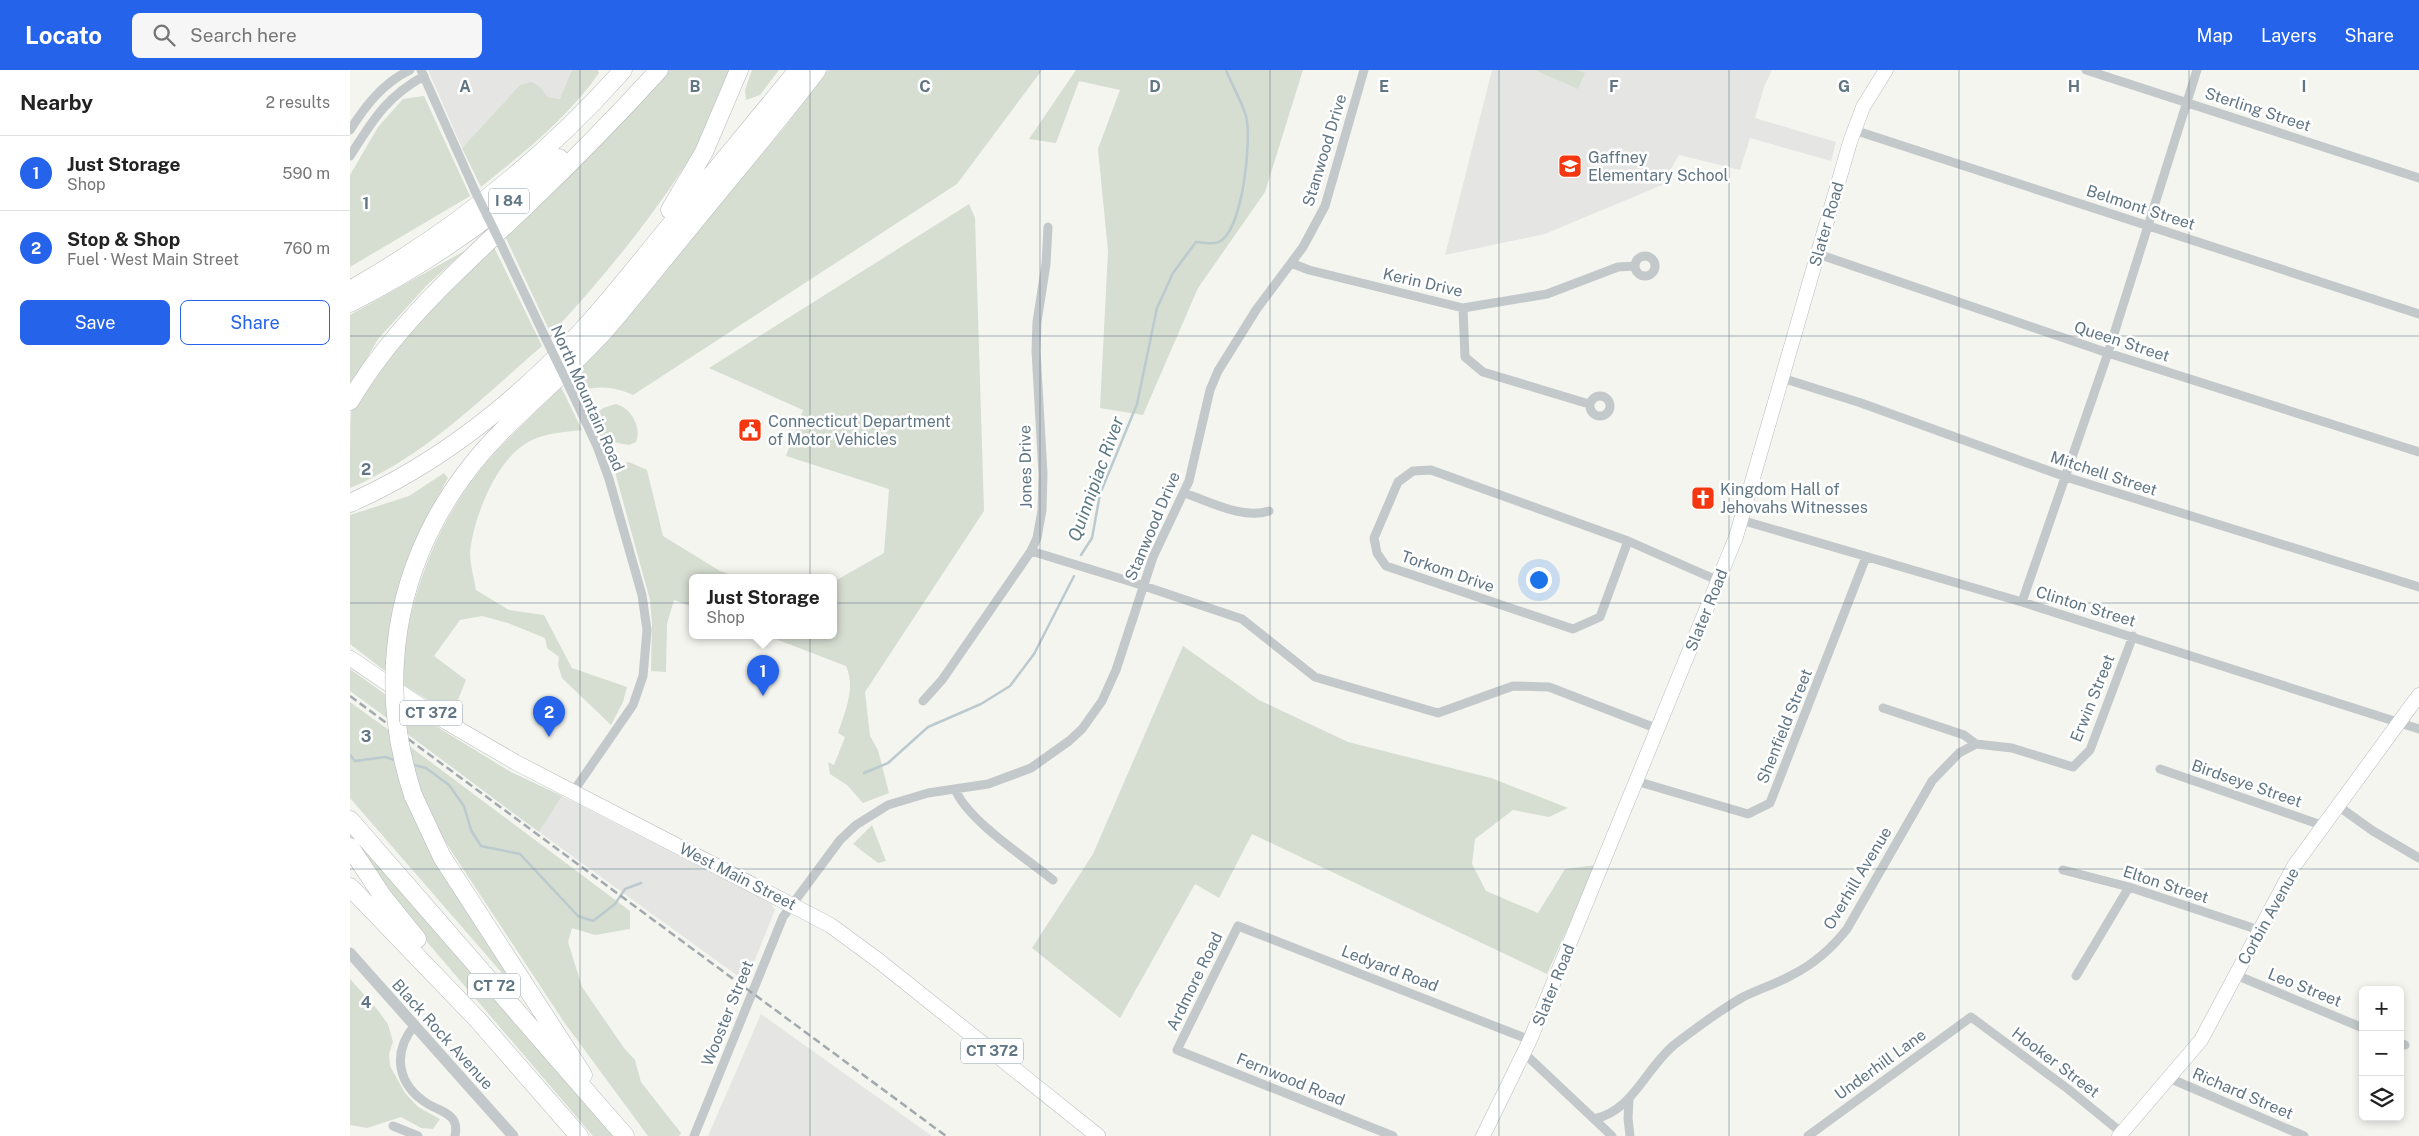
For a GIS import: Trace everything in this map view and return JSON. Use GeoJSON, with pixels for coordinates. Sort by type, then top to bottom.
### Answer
{"type":"FeatureCollection","features":[{"type":"Feature","properties":{"kind":"highway"},"geometry":{"type":"LineString","coordinates":[[350,290],[409,252],[503,185],[565,131],[623,70]]}},
{"type":"Feature","properties":{"kind":"highway","name":"I 84"},"geometry":{"type":"LineString","coordinates":[[350,303],[417,265],[502,206],[588,132],[645,70]]}},
{"type":"Feature","properties":{"kind":"highway"},"geometry":{"type":"LineString","coordinates":[[350,401],[385,347],[421,305],[581,152],[659,70]]}},
{"type":"Feature","properties":{"kind":"highway"},"geometry":{"type":"LineString","coordinates":[[647,252],[701,158],[739,70]]}},
{"type":"Feature","properties":{"kind":"highway"},"geometry":{"type":"LineString","coordinates":[[350,502],[392,481],[440,452],[498,410],[538,375],[578,335],[798,70]]}},
{"type":"Feature","properties":{"kind":"highway"},"geometry":{"type":"LineString","coordinates":[[626,1136],[581,1072],[448,867],[428,831],[413,795],[398,734],[394,693],[395,662],[400,620],[412,574],[434,520],[456,486],[489,444],[564,374],[605,330],[816,70]]}},
{"type":"Feature","properties":{"kind":"highway","name":"CT 72"},"geometry":{"type":"LineString","coordinates":[[350,820],[626,1136]]}},
{"type":"Feature","properties":{"kind":"highway"},"geometry":{"type":"LineString","coordinates":[[350,847],[390,907],[529,1069],[556,1109]]}},
{"type":"Feature","properties":{"kind":"highway","name":"CT 72"},"geometry":{"type":"LineString","coordinates":[[350,887],[451,992],[579,1136]]}},
{"type":"Feature","properties":{"kind":"main road","name":"Slater Road"},"geometry":{"type":"LineString","coordinates":[[1483,1136],[1527,1046],[1719,581],[1741,520],[1854,130],[1870,93],[1886,70]]}},
{"type":"Feature","properties":{"kind":"main road","name":"West Main Street"},"geometry":{"type":"LineString","coordinates":[[350,658],[474,739],[821,919],[862,948],[1098,1136]]}},
{"type":"Feature","properties":{"kind":"main road","name":"Corbin Avenue"},"geometry":{"type":"LineString","coordinates":[[2121,1134],[2201,1040],[2294,866],[2419,695]]}},
{"type":"Feature","properties":{"kind":"street"},"geometry":{"type":"LineString","coordinates":[[350,130],[377,93],[395,77],[410,70]]}},
{"type":"Feature","properties":{"kind":"street","name":"Stanwood Drive"},"geometry":{"type":"LineString","coordinates":[[792,903],[803,893],[840,840],[866,818],[901,801],[928,793],[988,784],[1019,774],[1055,754],[1082,729],[1110,686],[1153,557],[1184,493],[1192,469],[1210,390],[1218,371],[1256,310],[1311,234],[1328,199],[1364,70]]}},
{"type":"Feature","properties":{"kind":"street","name":"Sterling Street"},"geometry":{"type":"LineString","coordinates":[[2086,70],[2419,178]]}},
{"type":"Feature","properties":{"kind":"street"},"geometry":{"type":"LineString","coordinates":[[2022,602],[2108,353],[2197,70]]}},
{"type":"Feature","properties":{"kind":"street"},"geometry":{"type":"LineString","coordinates":[[350,156],[387,102],[422,73]]}},
{"type":"Feature","properties":{"kind":"street","name":"North Mountain Road"},"geometry":{"type":"LineString","coordinates":[[422,73],[475,191],[597,446],[609,479],[642,595],[647,630],[643,676],[633,704],[573,792]]}},
{"type":"Feature","properties":{"kind":"street","name":"Belmont Street"},"geometry":{"type":"LineString","coordinates":[[1854,130],[2419,314]]}},
{"type":"Feature","properties":{"kind":"street","name":"Jones Drive"},"geometry":{"type":"LineString","coordinates":[[923,701],[942,680],[1031,551],[1037,538],[1042,510],[1043,474],[1036,351],[1046,264],[1048,227]]}},
{"type":"Feature","properties":{"kind":"street","name":"Queen Street"},"geometry":{"type":"LineString","coordinates":[[1818,254],[1905,282],[2108,353],[2419,452]]}},
{"type":"Feature","properties":{"kind":"street","name":"Kerin Drive"},"geometry":{"type":"LineString","coordinates":[[1291,263],[1309,270],[1463,308],[1547,294],[1618,267],[1635,266]]}},
{"type":"Feature","properties":{"kind":"street"},"geometry":{"type":"LineString","coordinates":[[1463,308],[1465,357],[1483,372],[1590,404]]}},
{"type":"Feature","properties":{"kind":"street","name":"Mitchell Street"},"geometry":{"type":"LineString","coordinates":[[1782,378],[1861,403],[2066,477],[2419,588]]}},
{"type":"Feature","properties":{"kind":"street","name":"Torkom Drive"},"geometry":{"type":"LineString","coordinates":[[1628,541],[1600,617],[1573,630],[1386,566],[1377,553],[1374,538],[1398,482],[1413,471],[1431,470],[1628,541],[1719,581]]}},
{"type":"Feature","properties":{"kind":"street"},"geometry":{"type":"LineString","coordinates":[[1184,493],[1245,513],[1261,514],[1269,511]]}},
{"type":"Feature","properties":{"kind":"street","name":"Clinton Street"},"geometry":{"type":"LineString","coordinates":[[1741,520],[2133,636],[2419,729]]}},
{"type":"Feature","properties":{"kind":"street"},"geometry":{"type":"LineString","coordinates":[[1031,551],[1242,619],[1316,677],[1438,713],[1513,686],[1549,687],[1658,729]]}},
{"type":"Feature","properties":{"kind":"street","name":"Shenfield Street"},"geometry":{"type":"LineString","coordinates":[[1636,781],[1748,814],[1770,803],[1866,558]]}},
{"type":"Feature","properties":{"kind":"street","name":"Erwin Street"},"geometry":{"type":"LineString","coordinates":[[1976,744],[2012,748],[2073,767],[2090,750],[2133,636]]}},
{"type":"Feature","properties":{"kind":"street"},"geometry":{"type":"LineString","coordinates":[[1883,708],[1964,735],[1976,744]]}},
{"type":"Feature","properties":{"kind":"street","name":"Overhill Avenue"},"geometry":{"type":"LineString","coordinates":[[1594,1118],[1614,1112],[1629,1100],[1650,1070],[1680,1041],[1744,997],[1792,975],[1819,958],[1835,944],[1847,929],[1932,782],[1959,753],[1976,744]]}},
{"type":"Feature","properties":{"kind":"street","name":"Birdseye Street"},"geometry":{"type":"LineString","coordinates":[[2160,769],[2324,826]]}},
{"type":"Feature","properties":{"kind":"street"},"geometry":{"type":"LineString","coordinates":[[955,789],[960,801],[972,815],[1053,880]]}},
{"type":"Feature","properties":{"kind":"street"},"geometry":{"type":"LineString","coordinates":[[2338,806],[2373,831],[2419,858]]}},
{"type":"Feature","properties":{"kind":"street","name":"Elton Street"},"geometry":{"type":"LineString","coordinates":[[2063,870],[2129,887],[2259,930]]}},
{"type":"Feature","properties":{"kind":"street"},"geometry":{"type":"LineString","coordinates":[[2076,976],[2129,887]]}},
{"type":"Feature","properties":{"kind":"street","name":"Wooster Street"},"geometry":{"type":"LineString","coordinates":[[694,1136],[783,917],[792,903]]}},
{"type":"Feature","properties":{"kind":"street","name":"Ledyard Road"},"geometry":{"type":"LineString","coordinates":[[1238,926],[1527,1046]]}},
{"type":"Feature","properties":{"kind":"street","name":"Ardmore Road"},"geometry":{"type":"LineString","coordinates":[[1177,1050],[1238,926]]}},
{"type":"Feature","properties":{"kind":"street","name":"Black Rock Avenue"},"geometry":{"type":"LineString","coordinates":[[350,953],[513,1136]]}},
{"type":"Feature","properties":{"kind":"street","name":"Leo Street"},"geometry":{"type":"LineString","coordinates":[[2236,975],[2359,1026]]}},
{"type":"Feature","properties":{"kind":"street","name":"Hooker Street"},"geometry":{"type":"LineString","coordinates":[[1971,1017],[2068,1089],[2121,1134]]}},
{"type":"Feature","properties":{"kind":"street","name":"Underhill Lane"},"geometry":{"type":"LineString","coordinates":[[1814,1134],[1971,1017]]}},
{"type":"Feature","properties":{"kind":"street"},"geometry":{"type":"LineString","coordinates":[[414,1026],[402,1044],[399,1054],[402,1072],[417,1095],[450,1116],[454,1122],[456,1136]]}},
{"type":"Feature","properties":{"kind":"street"},"geometry":{"type":"LineString","coordinates":[[1527,1046],[1612,1136]]}},
{"type":"Feature","properties":{"kind":"street","name":"Fernwood Road"},"geometry":{"type":"LineString","coordinates":[[1177,1050],[1393,1136]]}},
{"type":"Feature","properties":{"kind":"street","name":"Richard Street"},"geometry":{"type":"LineString","coordinates":[[2169,1078],[2304,1136]]}},
{"type":"Feature","properties":{"kind":"street"},"geometry":{"type":"LineString","coordinates":[[1629,1100],[1630,1136]]}},
{"type":"Feature","properties":{"kind":"street"},"geometry":{"type":"LineString","coordinates":[[393,1126],[418,1136]]}},
{"type":"Feature","properties":{"kind":"shaded area"},"geometry":{"type":"Polygon","coordinates":[[[428,70],[572,70],[561,99],[548,97],[539,86],[520,85],[462,148],[428,70]]]}},
{"type":"Feature","properties":{"kind":"shaded area"},"geometry":{"type":"Polygon","coordinates":[[[572,70],[598,70],[599,73],[587,90],[559,120],[529,148],[481,187],[462,148],[520,85],[531,82],[539,86],[548,97],[560,99],[572,70]]]}},
{"type":"Feature","properties":{"kind":"shaded area"},"geometry":{"type":"Polygon","coordinates":[[[667,70],[731,70],[695,150],[663,199],[590,290],[551,334],[504,234],[667,70]]]}},
{"type":"Feature","properties":{"kind":"shaded area"},"geometry":{"type":"Polygon","coordinates":[[[752,70],[779,70],[760,95],[746,100],[745,90],[752,70]]]}},
{"type":"Feature","properties":{"kind":"shaded area"},"geometry":{"type":"Polygon","coordinates":[[[828,70],[1042,70],[957,184],[633,395],[609,388],[585,390],[579,371],[784,128],[828,70]]]}},
{"type":"Feature","properties":{"kind":"shaded area"},"geometry":{"type":"Polygon","coordinates":[[[1076,70],[1303,70],[1265,192],[1198,288],[1143,415],[1100,408],[1108,251],[1098,149],[1120,90],[1079,81],[1056,143],[1029,139],[1076,70]]]}},
{"type":"Feature","properties":{"kind":"shaded area","name":"Gaffney Elementary School"},"geometry":{"type":"Polygon","coordinates":[[[1492,70],[1772,70],[1764,87],[1755,118],[1836,142],[1831,161],[1750,138],[1740,170],[1679,155],[1662,185],[1545,234],[1445,255],[1492,70]]]}},
{"type":"Feature","properties":{"kind":"shaded area"},"geometry":{"type":"Polygon","coordinates":[[[1535,70],[1578,70],[1585,73],[1578,89],[1535,70]]]}},
{"type":"Feature","properties":{"kind":"shaded area"},"geometry":{"type":"Polygon","coordinates":[[[424,96],[470,196],[350,267],[350,175],[378,127],[403,99],[424,96]]]}},
{"type":"Feature","properties":{"kind":"shaded area"},"geometry":{"type":"Polygon","coordinates":[[[969,204],[975,218],[984,511],[865,692],[870,736],[878,750],[889,793],[863,803],[847,785],[830,774],[828,762],[834,765],[845,737],[838,733],[850,691],[849,674],[846,666],[775,639],[837,639],[837,580],[884,553],[889,489],[786,456],[803,410],[709,368],[969,204]]]}},
{"type":"Feature","properties":{"kind":"shaded area"},"geometry":{"type":"Polygon","coordinates":[[[492,243],[542,346],[475,405],[427,443],[377,475],[350,488],[351,412],[362,390],[376,367],[413,322],[492,243]]]}},
{"type":"Feature","properties":{"kind":"shaded area"},"geometry":{"type":"Polygon","coordinates":[[[466,250],[427,285],[378,339],[350,388],[350,315],[466,250]]]}},
{"type":"Feature","properties":{"kind":"shaded area"},"geometry":{"type":"Polygon","coordinates":[[[561,387],[582,430],[555,433],[530,441],[508,459],[499,472],[483,502],[470,550],[476,590],[509,610],[544,615],[572,668],[627,687],[623,702],[611,725],[562,678],[558,665],[559,657],[547,648],[545,638],[508,623],[482,616],[460,620],[434,656],[466,680],[452,715],[402,684],[404,653],[417,593],[427,563],[440,534],[472,481],[499,448],[561,387]]]}},
{"type":"Feature","properties":{"kind":"shaded area"},"geometry":{"type":"Polygon","coordinates":[[[616,404],[631,414],[638,430],[636,442],[629,445],[602,440],[592,418],[603,408],[616,404]]]}},
{"type":"Feature","properties":{"kind":"shaded area"},"geometry":{"type":"Polygon","coordinates":[[[629,462],[647,470],[663,536],[720,571],[728,574],[689,574],[689,606],[674,600],[667,624],[666,672],[651,671],[652,623],[650,600],[613,465],[629,462]]]}},
{"type":"Feature","properties":{"kind":"shaded area"},"geometry":{"type":"Polygon","coordinates":[[[444,473],[448,478],[436,501],[411,573],[389,674],[350,644],[350,515],[409,496],[444,473]]]}},
{"type":"Feature","properties":{"kind":"shaded area"},"geometry":{"type":"Polygon","coordinates":[[[1183,646],[1259,700],[1348,742],[1491,778],[1568,808],[1549,817],[1513,810],[1475,839],[1472,864],[1486,891],[1538,913],[1565,869],[1596,865],[1547,974],[1252,834],[1219,898],[1195,884],[1120,1018],[1032,948],[1093,854],[1183,646]]]}},
{"type":"Feature","properties":{"kind":"shaded area"},"geometry":{"type":"Polygon","coordinates":[[[350,669],[389,697],[391,721],[350,691],[350,669]]]}},
{"type":"Feature","properties":{"kind":"shaded area"},"geometry":{"type":"Polygon","coordinates":[[[350,702],[393,733],[399,763],[514,981],[508,980],[350,798],[350,702]]]}},
{"type":"Feature","properties":{"kind":"shaded area"},"geometry":{"type":"Polygon","coordinates":[[[403,706],[511,772],[562,796],[539,832],[406,733],[403,706]]]}},
{"type":"Feature","properties":{"kind":"shaded area"},"geometry":{"type":"Polygon","coordinates":[[[408,745],[630,911],[630,929],[595,935],[572,928],[568,942],[582,987],[624,1048],[635,1060],[641,1082],[681,1133],[679,1136],[648,1136],[564,1022],[444,840],[420,793],[408,745]]]}},
{"type":"Feature","properties":{"kind":"shaded area"},"geometry":{"type":"Polygon","coordinates":[[[562,796],[771,903],[775,910],[746,982],[539,832],[562,796]]]}},
{"type":"Feature","properties":{"kind":"shaded area"},"geometry":{"type":"Polygon","coordinates":[[[872,825],[886,861],[878,863],[853,844],[872,825]]]}},
{"type":"Feature","properties":{"kind":"shaded area"},"geometry":{"type":"Polygon","coordinates":[[[350,831],[615,1136],[593,1136],[416,929],[370,869],[350,836],[350,831]]]}},
{"type":"Feature","properties":{"kind":"shaded area"},"geometry":{"type":"Polygon","coordinates":[[[350,979],[388,1024],[393,1042],[389,1054],[390,1066],[405,1093],[418,1107],[440,1119],[433,1129],[421,1128],[401,1117],[367,1128],[350,1125],[350,979]]]}},
{"type":"Feature","properties":{"kind":"shaded area"},"geometry":{"type":"Polygon","coordinates":[[[761,1014],[932,1136],[708,1136],[761,1014]]]}},
{"type":"Feature","properties":{"kind":"waterway","name":"Quinnipiac River"},"geometry":{"type":"LineString","coordinates":[[1081,555],[1092,538],[1100,494],[1137,404],[1157,308],[1173,273],[1196,242],[1219,242],[1227,234],[1240,203],[1244,184],[1248,128],[1244,110],[1226,70]]}},
{"type":"Feature","properties":{"kind":"waterway","name":"Quinnipiac River"},"geometry":{"type":"LineString","coordinates":[[864,773],[888,763],[928,727],[981,704],[1010,686],[1034,654],[1074,576]]}},
{"type":"Feature","properties":{"kind":"waterway","name":"Quinnipiac River"},"geometry":{"type":"LineString","coordinates":[[350,755],[355,761],[385,757],[398,761]]}},
{"type":"Feature","properties":{"kind":"waterway","name":"Quinnipiac River"},"geometry":{"type":"LineString","coordinates":[[410,764],[426,768],[449,785],[464,806],[471,830],[481,846],[520,854],[578,916],[593,921],[615,904],[625,889],[641,883]]}},
{"type":"Feature","properties":{"kind":"railway"},"geometry":{"type":"LineString","coordinates":[[350,696],[946,1136]]}},
{"type":"Feature","properties":{"kind":"place","name":"Gaffney Elementary School"},"geometry":{"type":"Point","coordinates":[1570,166]}},
{"type":"Feature","properties":{"kind":"place","name":"Connecticut Department of Motor Vehicles"},"geometry":{"type":"Point","coordinates":[750,430]}},
{"type":"Feature","properties":{"kind":"place","name":"Kingdom Hall of Jehovahs Witnesses"},"geometry":{"type":"Point","coordinates":[1703,498]}},
{"type":"Feature","properties":{"kind":"place","name":"Just Storage"},"geometry":{"type":"Point","coordinates":[763,696]}},
{"type":"Feature","properties":{"kind":"place","name":"Stop & Shop"},"geometry":{"type":"Point","coordinates":[549,737]}}]}
